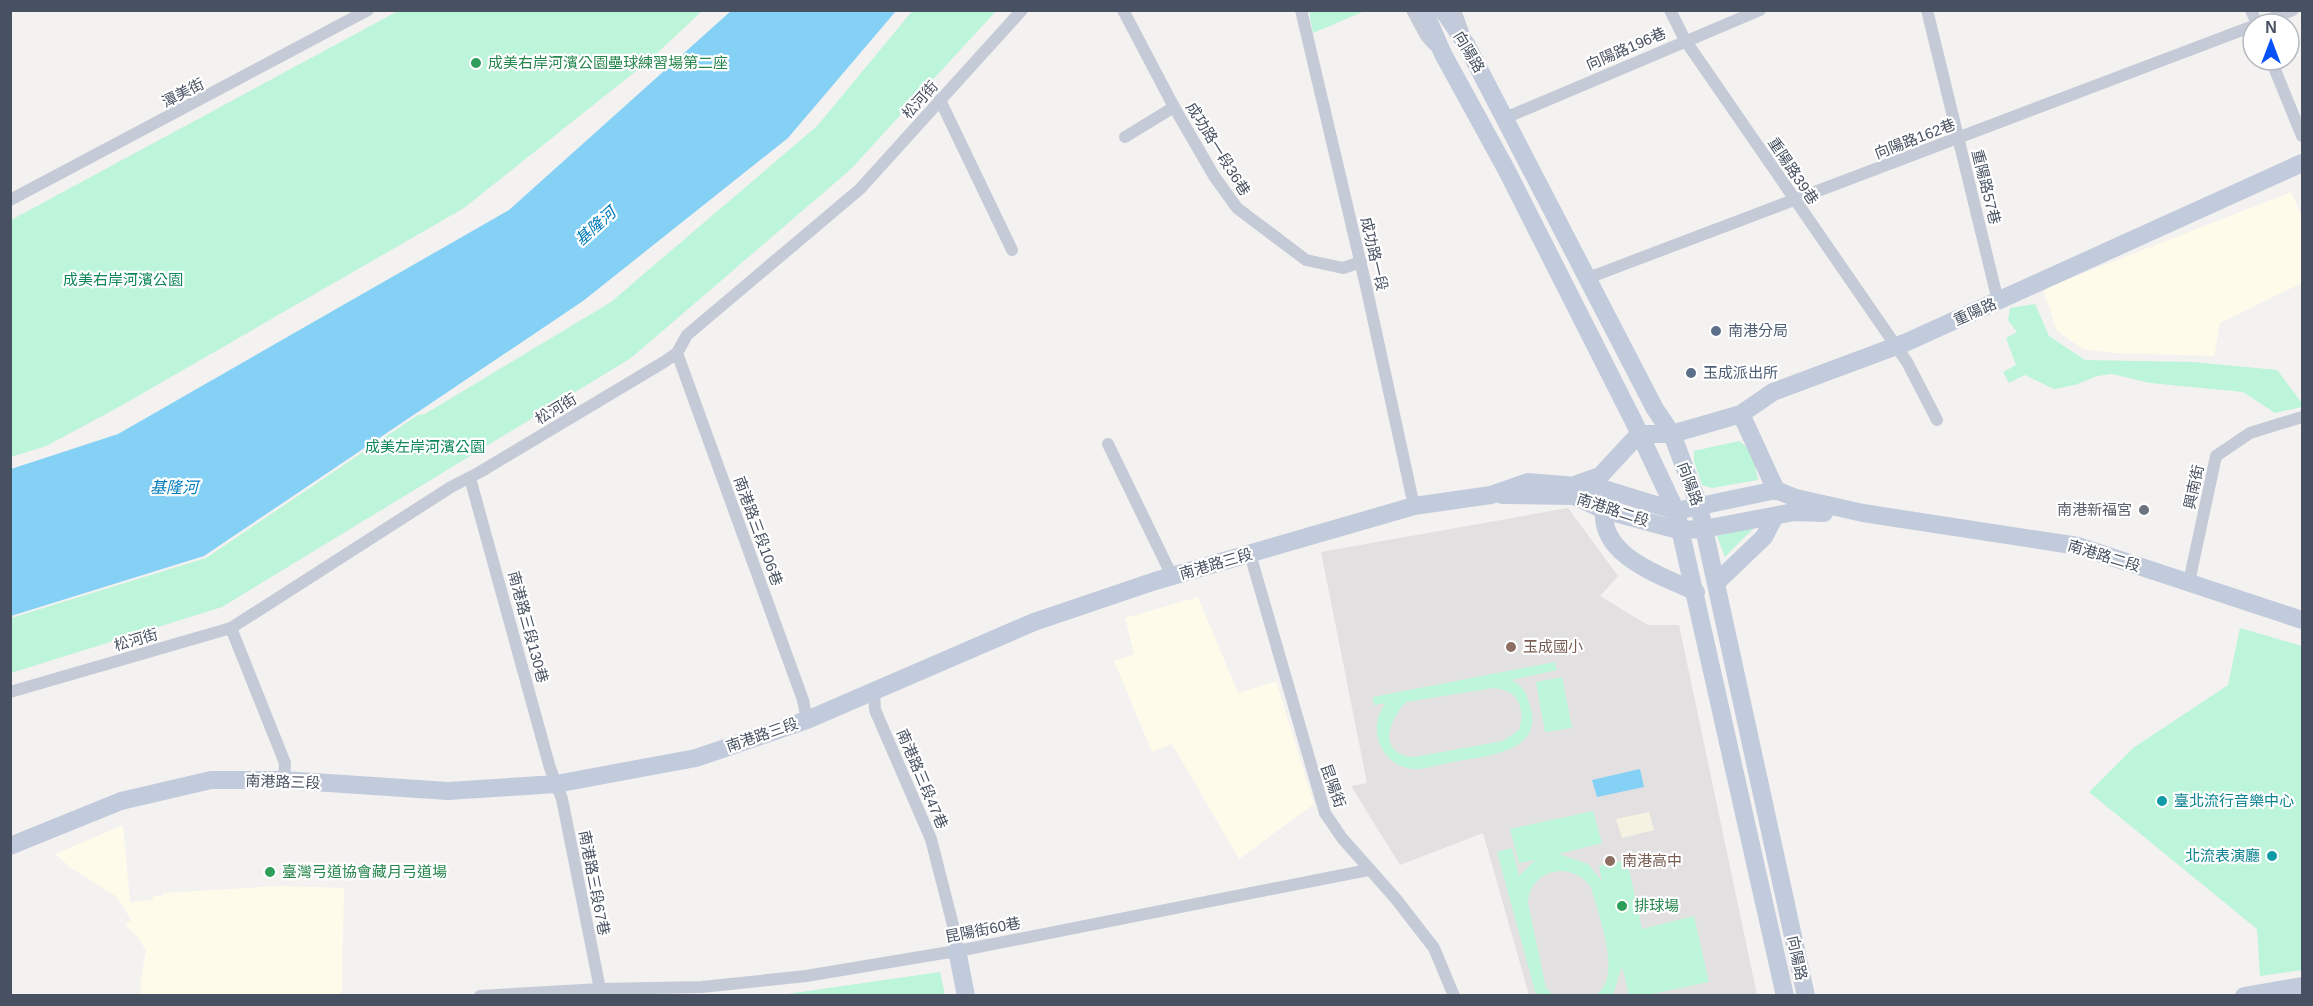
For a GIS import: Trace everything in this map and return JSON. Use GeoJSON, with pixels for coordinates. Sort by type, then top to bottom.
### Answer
{"type":"FeatureCollection","features":[{"type":"Feature","properties":{"kind":"main road"},"geometry":{"type":"LineString","coordinates":[[1424,10],[1445,17]]}},
{"type":"Feature","properties":{"kind":"main road","name":"向陽路"},"geometry":{"type":"LineString","coordinates":[[1445,17],[1443,54],[1506,169],[1676,511],[1678,530],[1696,592],[1785,996]]}},
{"type":"Feature","properties":{"kind":"main road","name":"向陽路"},"geometry":{"type":"LineString","coordinates":[[1445,17],[1466,44],[1524,160],[1655,409],[1672,434],[1699,506],[1806,996]]}},
{"type":"Feature","properties":{"kind":"main road","name":"重陽路"},"geometry":{"type":"LineString","coordinates":[[1639,434],[1672,434],[1741,414],[1773,392],[1895,346],[2302,163]]}},
{"type":"Feature","properties":{"kind":"main road"},"geometry":{"type":"LineString","coordinates":[[1741,414],[1776,490]]}},
{"type":"Feature","properties":{"kind":"main road"},"geometry":{"type":"LineString","coordinates":[[1574,485],[1600,476],[1639,434]]}},
{"type":"Feature","properties":{"kind":"main road","name":"南港路二段"},"geometry":{"type":"LineString","coordinates":[[1491,495],[1528,482],[1574,485],[1601,488],[1676,511],[1776,490],[1796,498],[1863,513],[2078,546],[2302,620]]}},
{"type":"Feature","properties":{"kind":"main road","name":"南港路三段"},"geometry":{"type":"LineString","coordinates":[[10,846],[121,801],[212,780],[284,780],[448,790],[556,784],[696,758],[807,720],[1034,622],[1172,576],[1414,506],[1491,495]]}},
{"type":"Feature","properties":{"kind":"main road","name":"南港路二段"},"geometry":{"type":"LineString","coordinates":[[1491,495],[1574,496],[1604,510],[1678,530],[1704,529],[1794,512],[1863,513]]}},
{"type":"Feature","properties":{"kind":"main road"},"geometry":{"type":"LineString","coordinates":[[1604,510],[1603,525],[1618,550],[1696,592]]}},
{"type":"Feature","properties":{"kind":"main road"},"geometry":{"type":"LineString","coordinates":[[1717,582],[1764,537],[1775,516]]}},
{"type":"Feature","properties":{"kind":"main road"},"geometry":{"type":"LineString","coordinates":[[957,950],[966,996]]}},
{"type":"Feature","properties":{"kind":"main road"},"geometry":{"type":"LineString","coordinates":[[2244,996],[2302,986]]}},
{"type":"Feature","properties":{"kind":"street","name":"潭美街"},"geometry":{"type":"LineString","coordinates":[[10,200],[368,10]]}},
{"type":"Feature","properties":{"kind":"street","name":"松河街"},"geometry":{"type":"LineString","coordinates":[[10,692],[231,628],[451,487],[470,478],[677,353],[687,335],[860,189],[1022,10]]}},
{"type":"Feature","properties":{"kind":"street","name":"成功路一段36巷"},"geometry":{"type":"LineString","coordinates":[[1123,10],[1174,107],[1237,208],[1306,260],[1343,268],[1361,262]]}},
{"type":"Feature","properties":{"kind":"street","name":"成功路一段"},"geometry":{"type":"LineString","coordinates":[[1301,10],[1361,262],[1414,506]]}},
{"type":"Feature","properties":{"kind":"street"},"geometry":{"type":"LineString","coordinates":[[1412,10],[1426,36],[1443,54]]}},
{"type":"Feature","properties":{"kind":"street","name":"重陽路39巷"},"geometry":{"type":"LineString","coordinates":[[1670,10],[1685,40],[1907,362],[1937,420]]}},
{"type":"Feature","properties":{"kind":"street","name":"向陽路196巷"},"geometry":{"type":"LineString","coordinates":[[1505,118],[1760,10]]}},
{"type":"Feature","properties":{"kind":"street","name":"重陽路57巷"},"geometry":{"type":"LineString","coordinates":[[1927,10],[1998,301]]}},
{"type":"Feature","properties":{"kind":"street","name":"向陽路162巷"},"geometry":{"type":"LineString","coordinates":[[1588,278],[2241,31]]}},
{"type":"Feature","properties":{"kind":"street"},"geometry":{"type":"LineString","coordinates":[[2276,72],[2302,135]]}},
{"type":"Feature","properties":{"kind":"street"},"geometry":{"type":"LineString","coordinates":[[940,100],[1012,250]]}},
{"type":"Feature","properties":{"kind":"street"},"geometry":{"type":"LineString","coordinates":[[1125,137],[1174,107]]}},
{"type":"Feature","properties":{"kind":"street","name":"南港路三段106巷"},"geometry":{"type":"LineString","coordinates":[[677,353],[803,700],[807,720]]}},
{"type":"Feature","properties":{"kind":"street","name":"興南街"},"geometry":{"type":"LineString","coordinates":[[2189,582],[2216,456],[2250,433],[2302,417]]}},
{"type":"Feature","properties":{"kind":"street"},"geometry":{"type":"LineString","coordinates":[[1108,444],[1172,576]]}},
{"type":"Feature","properties":{"kind":"street","name":"南港路三段130巷"},"geometry":{"type":"LineString","coordinates":[[470,478],[556,784]]}},
{"type":"Feature","properties":{"kind":"street","name":"昆陽街"},"geometry":{"type":"LineString","coordinates":[[1250,554],[1320,800],[1342,838],[1396,899],[1434,948],[1454,996]]}},
{"type":"Feature","properties":{"kind":"street"},"geometry":{"type":"LineString","coordinates":[[231,628],[285,763],[284,780]]}},
{"type":"Feature","properties":{"kind":"street","name":"南港路三段47巷"},"geometry":{"type":"LineString","coordinates":[[874,691],[875,711],[932,838],[956,937],[957,950]]}},
{"type":"Feature","properties":{"kind":"street","name":"南港路三段67巷"},"geometry":{"type":"LineString","coordinates":[[556,784],[562,799],[600,989]]}},
{"type":"Feature","properties":{"kind":"street","name":"昆陽街60巷"},"geometry":{"type":"LineString","coordinates":[[480,996],[600,989],[702,987],[806,976],[957,950],[1368,870]]}},
{"type":"Feature","properties":{"kind":"shaded area"},"geometry":{"type":"Polygon","coordinates":[[[2291,192],[2302,217],[2302,283],[2220,323],[2214,356],[2114,353],[2083,349],[2057,331],[2043,289],[2291,192]]]}},
{"type":"Feature","properties":{"kind":"shaded area"},"geometry":{"type":"Polygon","coordinates":[[[1568,508],[1618,576],[1600,596],[1648,625],[1679,625],[1757,995],[1529,995],[1483,833],[1400,865],[1351,786],[1367,783],[1321,552],[1568,508]]]}},
{"type":"Feature","properties":{"kind":"shaded area"},"geometry":{"type":"Polygon","coordinates":[[[1198,597],[1238,693],[1276,681],[1314,804],[1239,859],[1172,744],[1152,752],[1114,661],[1134,654],[1125,618],[1198,597]]]}},
{"type":"Feature","properties":{"kind":"shaded area"},"geometry":{"type":"Polygon","coordinates":[[[123,825],[130,902],[153,900],[153,896],[163,896],[163,893],[279,886],[344,888],[342,992],[338,993],[338,996],[142,995],[140,984],[146,951],[138,937],[125,925],[131,920],[117,897],[71,868],[55,854],[123,825]]]}},
{"type":"Feature","properties":{"kind":"green space","name":"成美左岸河濱公園"},"geometry":{"type":"Polygon","coordinates":[[[913,10],[996,11],[850,170],[631,358],[222,607],[11,673],[11,618],[206,558],[418,415],[425,414],[611,302],[818,125],[913,10]]]}},
{"type":"Feature","properties":{"kind":"green space"},"geometry":{"type":"Polygon","coordinates":[[[1309,10],[1365,11],[1313,33],[1309,10]]]}},
{"type":"Feature","properties":{"kind":"green space","name":"成美右岸河濱公園"},"geometry":{"type":"Polygon","coordinates":[[[398,11],[702,11],[651,59],[464,208],[117,408],[46,446],[11,457],[11,220],[398,11]]]}},
{"type":"Feature","properties":{"kind":"green space"},"geometry":{"type":"Polygon","coordinates":[[[2035,304],[2049,336],[2085,360],[2192,362],[2277,370],[2302,403],[2302,407],[2275,413],[2243,392],[2150,383],[2112,374],[2097,376],[2075,385],[2054,389],[2025,375],[2009,383],[2003,372],[2016,365],[2006,338],[2017,332],[2008,320],[2010,308],[2035,304]]]}},
{"type":"Feature","properties":{"kind":"green space"},"geometry":{"type":"Polygon","coordinates":[[[1739,441],[1752,451],[1758,480],[1712,488],[1702,485],[1694,461],[1694,451],[1739,441]]]}},
{"type":"Feature","properties":{"kind":"green space"},"geometry":{"type":"Polygon","coordinates":[[[1757,525],[1725,557],[1717,536],[1757,525]]]}},
{"type":"Feature","properties":{"kind":"green space"},"geometry":{"type":"Polygon","coordinates":[[[2240,628],[2302,646],[2302,970],[2260,976],[2257,929],[2089,792],[2133,748],[2228,685],[2240,628]]]}},
{"type":"Feature","properties":{"kind":"green space"},"geometry":{"type":"Polygon","coordinates":[[[1555,662],[1557,670],[1511,680],[1524,691],[1531,709],[1532,724],[1528,735],[1519,744],[1493,754],[1422,769],[1401,766],[1384,753],[1377,733],[1377,723],[1386,703],[1374,705],[1373,697],[1555,662]],[[1493,688],[1406,702],[1394,718],[1389,736],[1390,743],[1402,755],[1414,757],[1503,741],[1519,730],[1521,714],[1518,701],[1502,689],[1493,688]]]}},
{"type":"Feature","properties":{"kind":"green space"},"geometry":{"type":"Polygon","coordinates":[[[1562,677],[1572,728],[1545,732],[1536,682],[1562,677]]]}},
{"type":"Feature","properties":{"kind":"green space"},"geometry":{"type":"Polygon","coordinates":[[[1593,811],[1602,843],[1559,854],[1588,864],[1602,881],[1599,866],[1627,860],[1642,929],[1694,916],[1709,982],[1647,995],[1629,995],[1622,966],[1613,995],[1595,995],[1603,987],[1608,975],[1603,929],[1591,887],[1573,873],[1563,871],[1544,875],[1536,882],[1528,903],[1546,988],[1553,995],[1536,995],[1497,852],[1512,848],[1519,876],[1535,860],[1519,863],[1510,829],[1593,811]]]}},
{"type":"Feature","properties":{"kind":"green space"},"geometry":{"type":"Polygon","coordinates":[[[940,972],[945,995],[780,995],[940,972]]]}},
{"type":"Feature","properties":{"kind":"sand"},"geometry":{"type":"Polygon","coordinates":[[[1649,812],[1654,830],[1622,838],[1616,819],[1649,812]]]}},
{"type":"Feature","properties":{"kind":"water","name":"基隆河"},"geometry":{"type":"Polygon","coordinates":[[[732,10],[896,11],[788,138],[583,301],[204,556],[11,616],[11,469],[118,434],[509,210],[732,10]]]}},
{"type":"Feature","properties":{"kind":"water"},"geometry":{"type":"Polygon","coordinates":[[[1640,769],[1644,787],[1597,797],[1592,780],[1640,769]]]}},
{"type":"Feature","properties":{"kind":"place","name":"成美右岸河濱公園壘球練習場第二座"},"geometry":{"type":"Point","coordinates":[476,63]}},
{"type":"Feature","properties":{"kind":"place","name":"南港分局"},"geometry":{"type":"Point","coordinates":[1716,331]}},
{"type":"Feature","properties":{"kind":"place","name":"玉成派出所"},"geometry":{"type":"Point","coordinates":[1691,373]}},
{"type":"Feature","properties":{"kind":"place","name":"南港新福宮"},"geometry":{"type":"Point","coordinates":[2144,510]}},
{"type":"Feature","properties":{"kind":"place","name":"玉成國小"},"geometry":{"type":"Point","coordinates":[1511,647]}},
{"type":"Feature","properties":{"kind":"place","name":"臺北流行音樂中心"},"geometry":{"type":"Point","coordinates":[2162,801]}},
{"type":"Feature","properties":{"kind":"place","name":"北流表演廳"},"geometry":{"type":"Point","coordinates":[2272,856]}},
{"type":"Feature","properties":{"kind":"place","name":"南港高中"},"geometry":{"type":"Point","coordinates":[1610,861]}},
{"type":"Feature","properties":{"kind":"place","name":"臺灣弓道協會藏月弓道場"},"geometry":{"type":"Point","coordinates":[270,872]}},
{"type":"Feature","properties":{"kind":"place","name":"排球場"},"geometry":{"type":"Point","coordinates":[1622,906]}}]}
